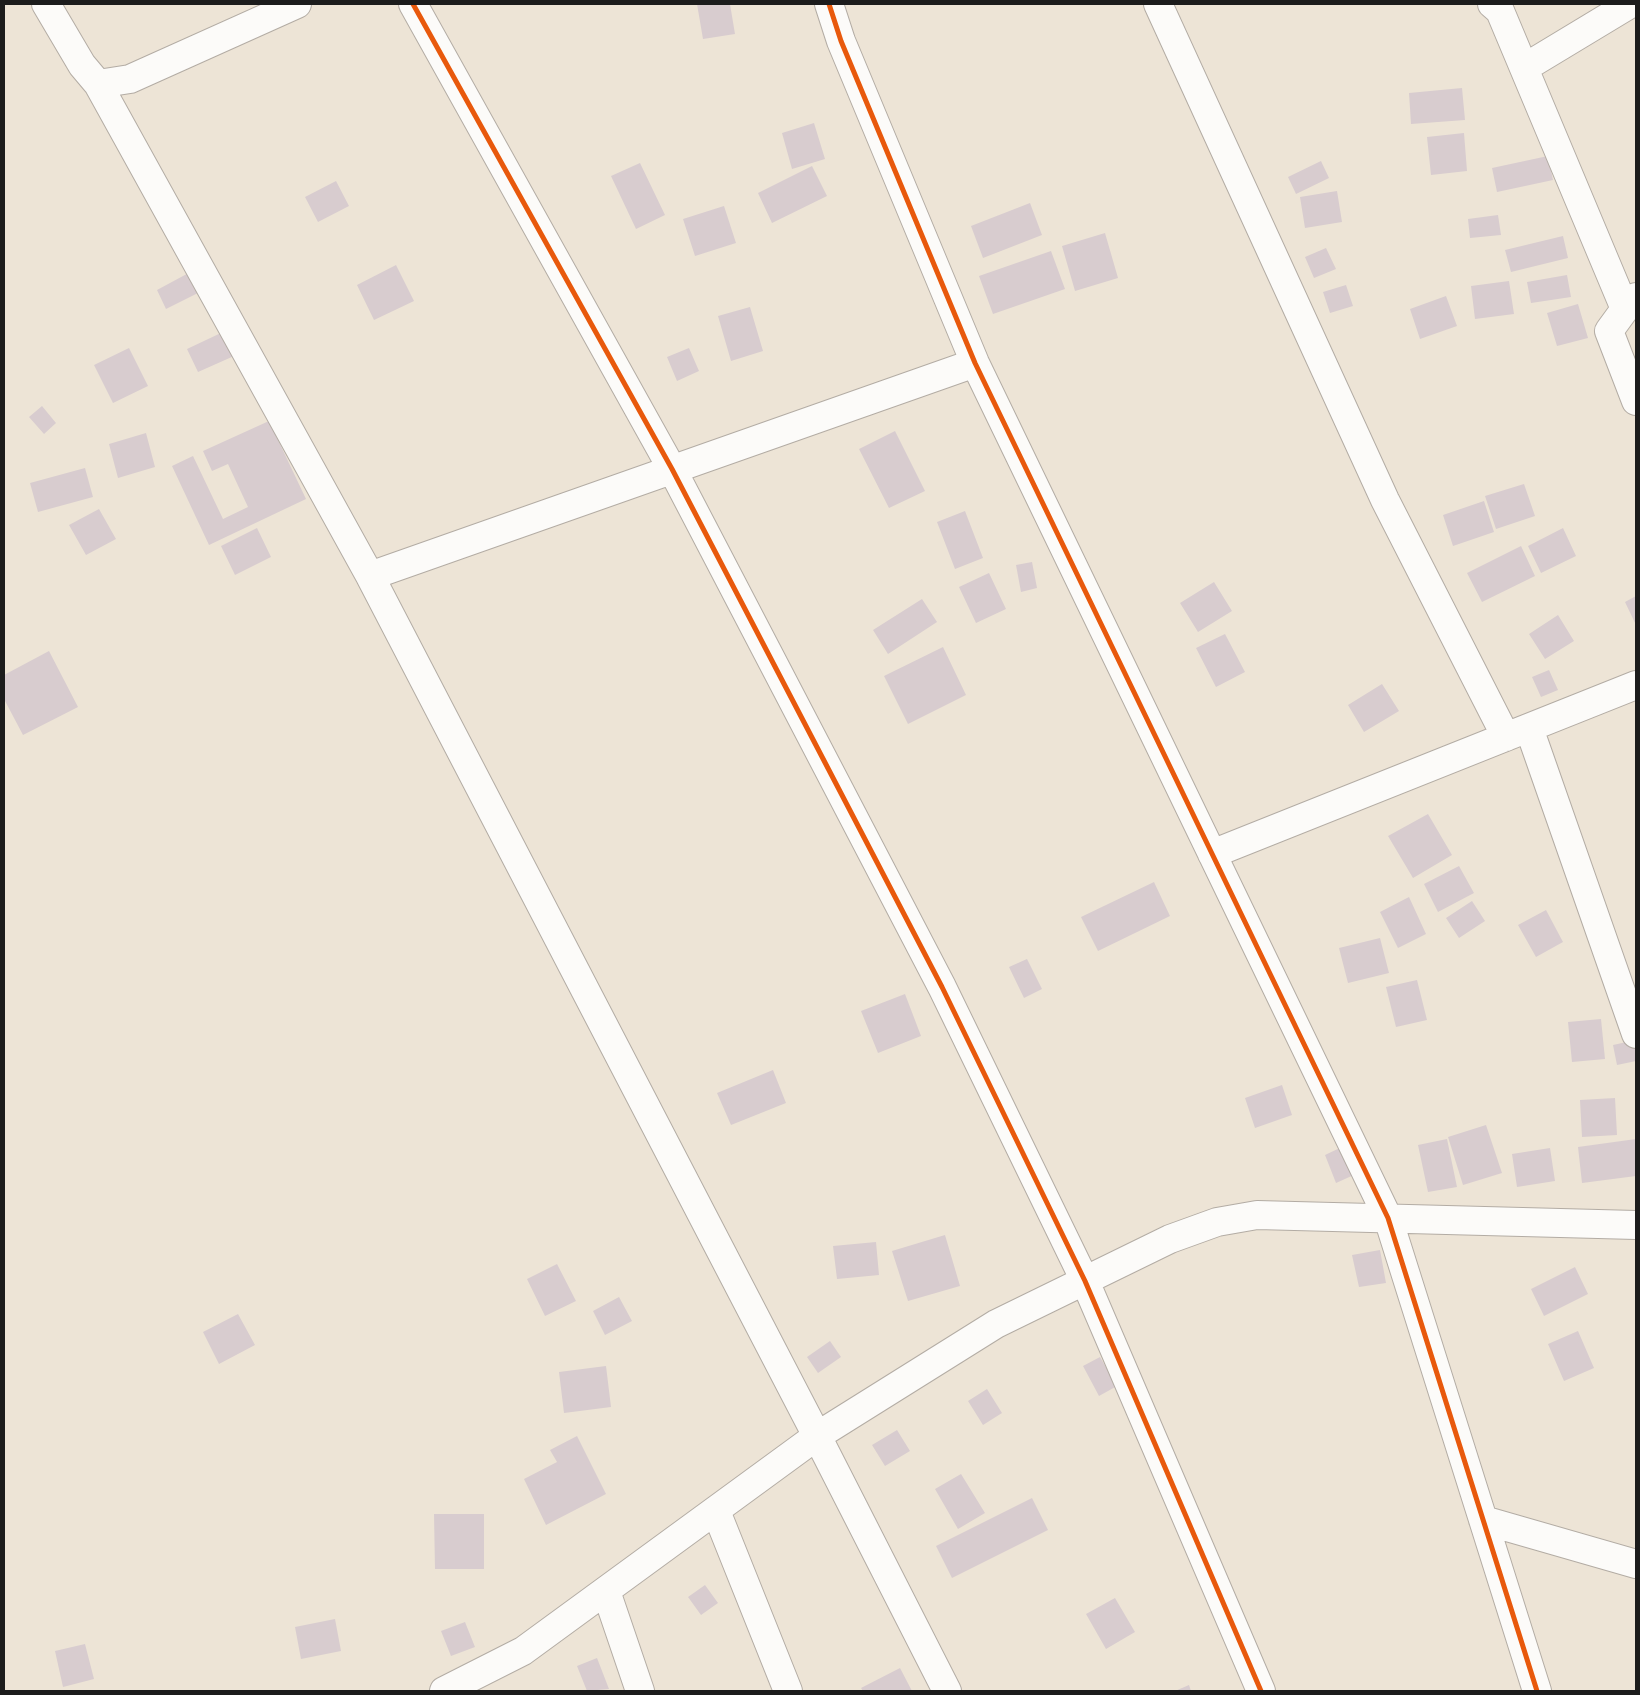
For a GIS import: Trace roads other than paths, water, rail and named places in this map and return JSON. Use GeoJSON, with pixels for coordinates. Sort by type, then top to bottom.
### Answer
{"type":"FeatureCollection","features":[{"type":"Feature","properties":{"kind":"street"},"geometry":{"type":"LineString","coordinates":[[46,4],[82,65],[98,84],[370,576],[817,1436],[947,1691]]}},
{"type":"Feature","properties":{"kind":"street"},"geometry":{"type":"LineString","coordinates":[[98,84],[130,79],[297,4]]}},
{"type":"Feature","properties":{"kind":"street"},"geometry":{"type":"LineString","coordinates":[[413,4],[672,469],[942,987],[1085,1280],[1260,1691]]}},
{"type":"Feature","properties":{"kind":"street"},"geometry":{"type":"LineString","coordinates":[[829,4],[841,41],[975,363],[1388,1218],[1537,1691]]}},
{"type":"Feature","properties":{"kind":"street"},"geometry":{"type":"LineString","coordinates":[[1158,4],[1243,186],[1385,500],[1517,732],[1636,1034]]}},
{"type":"Feature","properties":{"kind":"street"},"geometry":{"type":"LineString","coordinates":[[1492,4],[1500,11],[1630,303],[1609,331],[1636,401]]}},
{"type":"Feature","properties":{"kind":"street"},"geometry":{"type":"LineString","coordinates":[[1524,68],[1630,4]]}},
{"type":"Feature","properties":{"kind":"street"},"geometry":{"type":"LineString","coordinates":[[370,576],[975,363]]}},
{"type":"Feature","properties":{"kind":"street"},"geometry":{"type":"LineString","coordinates":[[1212,854],[1636,685]]}},
{"type":"Feature","properties":{"kind":"street"},"geometry":{"type":"LineString","coordinates":[[444,1691],[523,1651],[817,1436],[996,1324],[1170,1239],[1217,1222],[1256,1215],[1636,1225]]}},
{"type":"Feature","properties":{"kind":"street"},"geometry":{"type":"LineString","coordinates":[[716,1511],[788,1691]]}},
{"type":"Feature","properties":{"kind":"street"},"geometry":{"type":"LineString","coordinates":[[1483,1520],[1636,1564]]}},
{"type":"Feature","properties":{"kind":"street"},"geometry":{"type":"LineString","coordinates":[[606,1591],[640,1691]]}}]}
